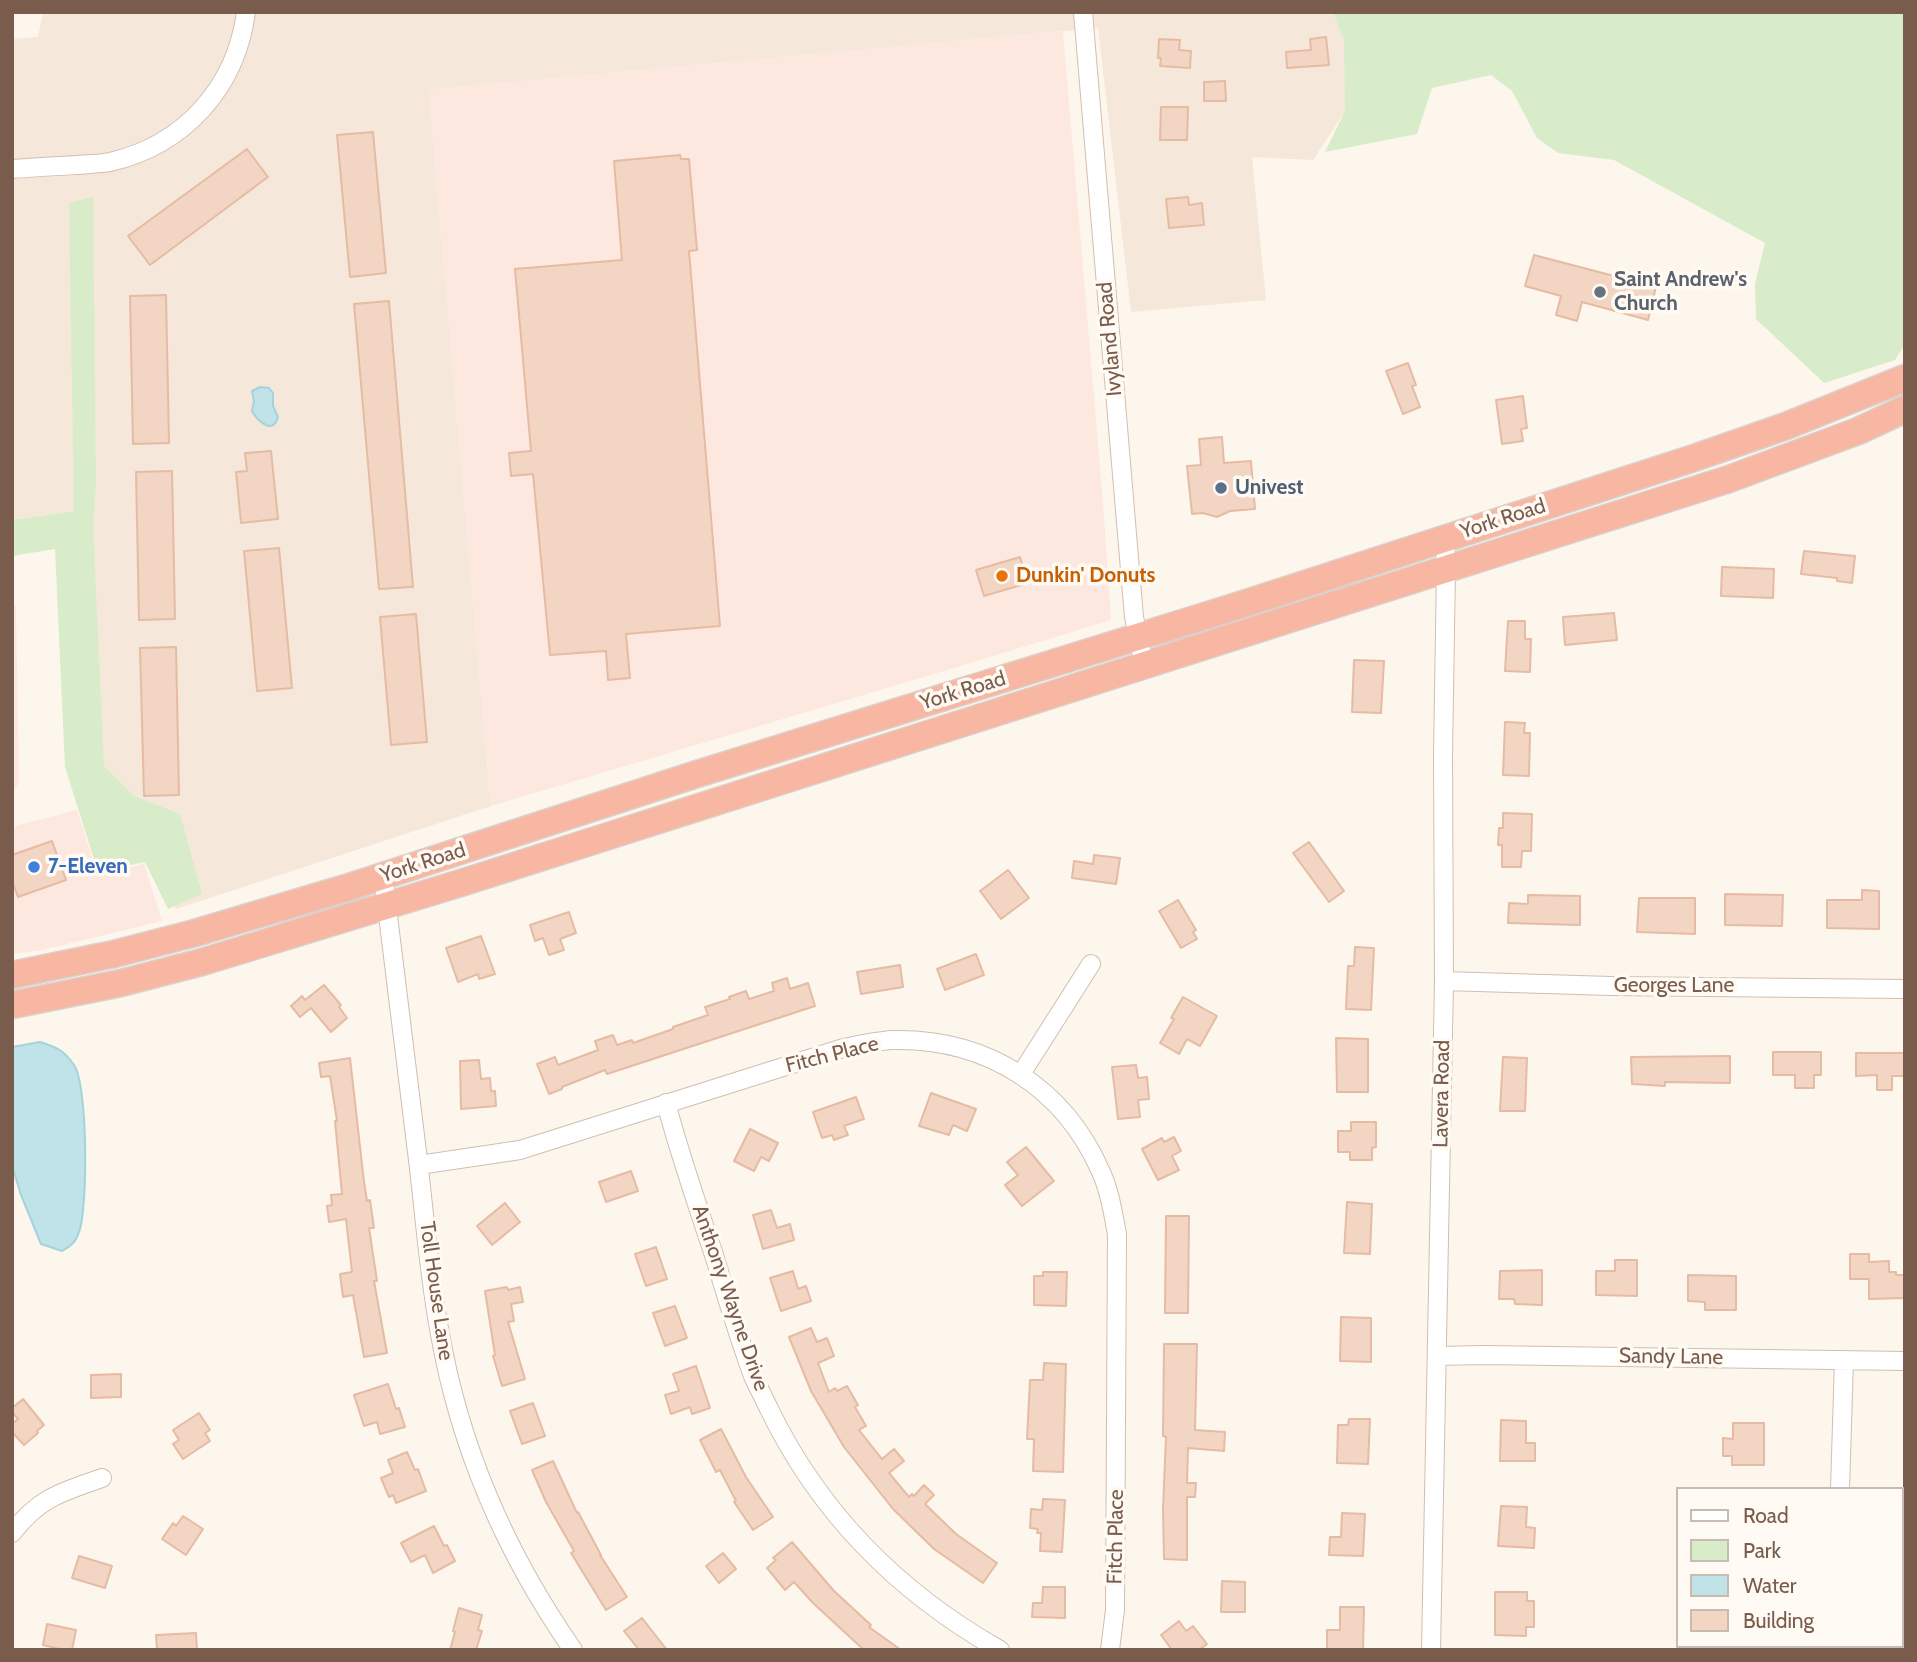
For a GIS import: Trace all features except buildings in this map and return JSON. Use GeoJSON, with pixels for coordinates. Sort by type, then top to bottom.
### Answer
{"type":"FeatureCollection","features":[{"type":"Feature","properties":{"kind":"highway","name":"York Road"},"geometry":{"type":"LineString","coordinates":[[12,975],[114,954],[195,933],[1139,637],[1786,426],[1905,378]]}},
{"type":"Feature","properties":{"kind":"highway","name":"York Road"},"geometry":{"type":"LineString","coordinates":[[12,1005],[121,983],[202,962],[464,882],[1789,458],[1905,409]]}},
{"type":"Feature","properties":{"kind":"street"},"geometry":{"type":"LineString","coordinates":[[12,169],[107,163],[135,155],[176,133],[195,118],[227,75],[243,35],[246,12]]}},
{"type":"Feature","properties":{"kind":"street","name":"Ivyland Road"},"geometry":{"type":"LineString","coordinates":[[1083,12],[1135,623],[1144,665]]}},
{"type":"Feature","properties":{"kind":"street","name":"Lavera Road"},"geometry":{"type":"LineString","coordinates":[[1432,1650],[1444,981],[1445,538]]}},
{"type":"Feature","properties":{"kind":"street","name":"Toll House Lane"},"geometry":{"type":"LineString","coordinates":[[383,875],[433,1298],[453,1394],[482,1484],[498,1522],[570,1649]]}},
{"type":"Feature","properties":{"kind":"street"},"geometry":{"type":"LineString","coordinates":[[1021,1074],[1091,964]]}},
{"type":"Feature","properties":{"kind":"street","name":"Georges Lane"},"geometry":{"type":"LineString","coordinates":[[1444,981],[1611,986],[1905,989]]}},
{"type":"Feature","properties":{"kind":"street","name":"Fitch Place"},"geometry":{"type":"LineString","coordinates":[[419,1165],[520,1150],[840,1049],[874,1041],[925,1041],[956,1047],[986,1056],[1021,1074],[1052,1098],[1088,1145],[1102,1173],[1112,1203],[1117,1234],[1115,1610],[1110,1650]]}},
{"type":"Feature","properties":{"kind":"street","name":"Anthony Wayne Drive"},"geometry":{"type":"LineString","coordinates":[[666,1103],[754,1378],[799,1465],[854,1536],[888,1571],[943,1615],[1000,1650]]}},
{"type":"Feature","properties":{"kind":"street","name":"Sandy Lane"},"geometry":{"type":"LineString","coordinates":[[1437,1356],[1905,1360]]}},
{"type":"Feature","properties":{"kind":"street"},"geometry":{"type":"LineString","coordinates":[[1840,1487],[1844,1360]]}},
{"type":"Feature","properties":{"kind":"street"},"geometry":{"type":"LineString","coordinates":[[12,1533],[30,1513],[56,1494],[102,1478]]}},
{"type":"Feature","properties":{"kind":"shaded area"},"geometry":{"type":"Polygon","coordinates":[[[43,12],[1410,12],[1313,160],[1252,157],[1266,300],[1131,312],[1098,28],[429,90],[491,806],[176,909],[128,796],[96,769],[74,511],[12,520],[12,39],[38,37],[43,12]]]}},
{"type":"Feature","properties":{"kind":"shaded area"},"geometry":{"type":"Polygon","coordinates":[[[1063,31],[1111,620],[491,806],[429,90],[1063,31]]]}},
{"type":"Feature","properties":{"kind":"shaded area"},"geometry":{"type":"Polygon","coordinates":[[[12,603],[16,606],[19,782],[12,796],[12,603]]]}},
{"type":"Feature","properties":{"kind":"shaded area"},"geometry":{"type":"Polygon","coordinates":[[[77,810],[97,873],[144,864],[162,921],[42,950],[12,954],[12,829],[77,810]]]}},
{"type":"Feature","properties":{"kind":"green space"},"geometry":{"type":"Polygon","coordinates":[[[1333,12],[1905,12],[1905,344],[1895,360],[1824,383],[1756,319],[1755,284],[1765,243],[1614,160],[1558,153],[1537,138],[1512,91],[1491,75],[1432,88],[1417,134],[1325,152],[1345,111],[1344,40],[1333,12]]]}},
{"type":"Feature","properties":{"kind":"green space"},"geometry":{"type":"Polygon","coordinates":[[[93,197],[96,485],[93,525],[104,766],[134,796],[180,814],[202,894],[168,909],[145,862],[98,872],[65,767],[55,549],[12,556],[12,520],[74,511],[69,203],[93,197]]]}},
{"type":"Feature","properties":{"kind":"water"},"geometry":{"type":"Polygon","coordinates":[[[260,387],[269,388],[273,393],[273,406],[278,417],[273,425],[261,422],[252,411],[252,391],[260,387]]]}},
{"type":"Feature","properties":{"kind":"water"},"geometry":{"type":"Polygon","coordinates":[[[40,1042],[59,1050],[74,1065],[82,1096],[85,1174],[82,1219],[76,1238],[62,1251],[41,1244],[12,1166],[12,1047],[40,1042]]]}},
{"type":"Feature","properties":{"kind":"place","name":"Saint Andrew's Church"},"geometry":{"type":"Point","coordinates":[1600,292]}},
{"type":"Feature","properties":{"kind":"place","name":"Univest"},"geometry":{"type":"Point","coordinates":[1221,488]}},
{"type":"Feature","properties":{"kind":"place","name":"Dunkin' Donuts"},"geometry":{"type":"Point","coordinates":[1002,576]}},
{"type":"Feature","properties":{"kind":"place","name":"7-Eleven"},"geometry":{"type":"Point","coordinates":[34,867]}}]}
